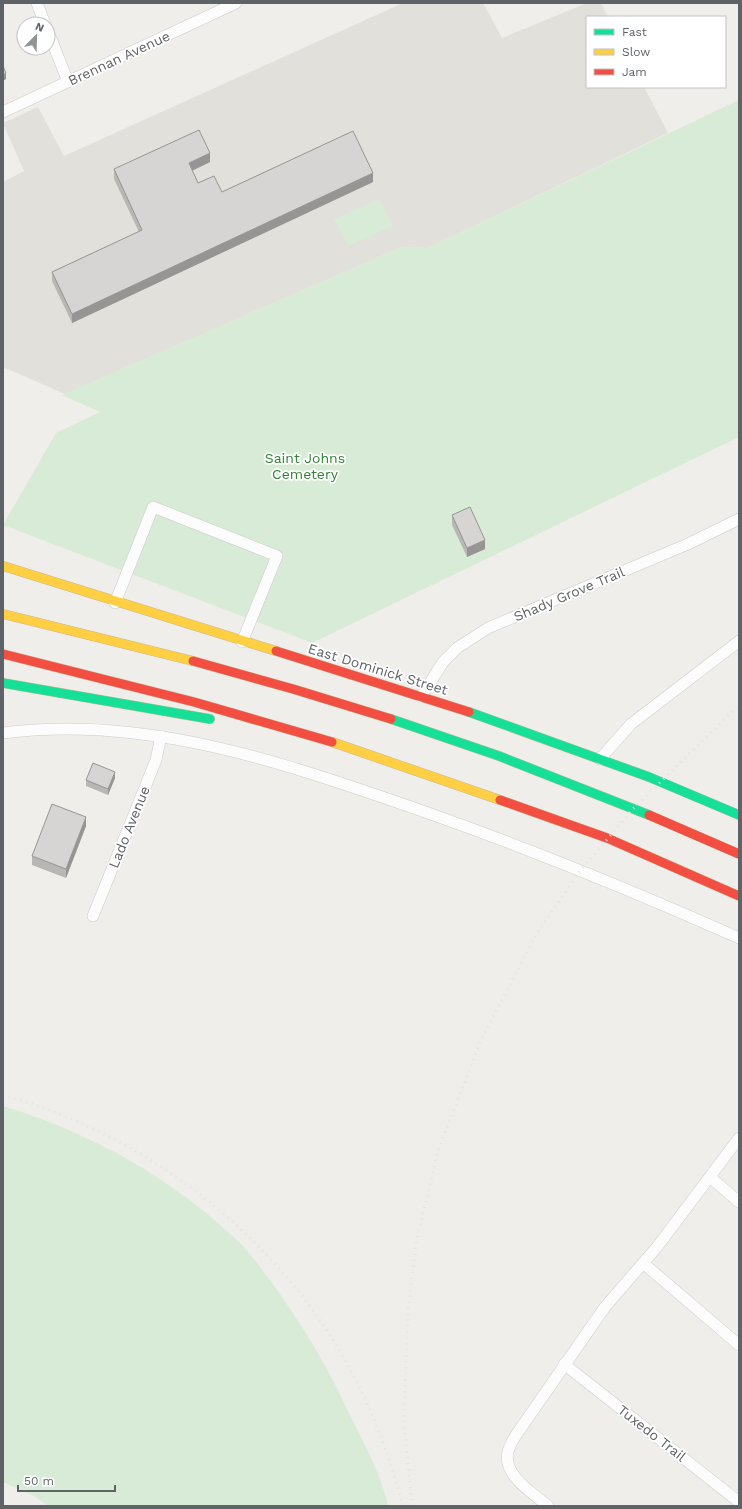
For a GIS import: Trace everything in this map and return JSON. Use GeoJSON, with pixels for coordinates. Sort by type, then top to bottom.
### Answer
{"type":"FeatureCollection","features":[{"type":"Feature","properties":{"kind":"highway","name":"East Dominick Street"},"geometry":{"type":"LineString","coordinates":[[3,566],[115,603],[458,708],[600,759],[739,815]]}},
{"type":"Feature","properties":{"kind":"highway"},"geometry":{"type":"LineString","coordinates":[[3,614],[278,684],[407,724],[550,774],[739,854]]}},
{"type":"Feature","properties":{"kind":"highway"},"geometry":{"type":"LineString","coordinates":[[3,654],[194,702],[326,740],[403,765],[607,838],[739,896]]}},
{"type":"Feature","properties":{"kind":"highway"},"geometry":{"type":"LineString","coordinates":[[3,684],[326,740]]}},
{"type":"Feature","properties":{"kind":"street"},"geometry":{"type":"LineString","coordinates":[[37,3],[42,16]]}},
{"type":"Feature","properties":{"kind":"street","name":"Brennan Avenue"},"geometry":{"type":"LineString","coordinates":[[3,112],[236,3]]}},
{"type":"Feature","properties":{"kind":"street"},"geometry":{"type":"LineString","coordinates":[[56,51],[68,82]]}},
{"type":"Feature","properties":{"kind":"street"},"geometry":{"type":"LineString","coordinates":[[115,603],[153,507],[276,556],[242,642]]}},
{"type":"Feature","properties":{"kind":"street","name":"Shady Grove Trail"},"geometry":{"type":"LineString","coordinates":[[422,697],[444,662],[453,653],[488,628],[688,544],[739,519]]}},
{"type":"Feature","properties":{"kind":"street"},"geometry":{"type":"LineString","coordinates":[[600,759],[631,724],[739,641]]}},
{"type":"Feature","properties":{"kind":"street"},"geometry":{"type":"LineString","coordinates":[[3,734],[43,730],[104,731],[161,736],[223,748],[301,769],[447,818],[615,884],[739,938]]}},
{"type":"Feature","properties":{"kind":"street","name":"Lado Avenue"},"geometry":{"type":"LineString","coordinates":[[93,916],[156,760],[161,736]]}},
{"type":"Feature","properties":{"kind":"street"},"geometry":{"type":"LineString","coordinates":[[548,1506],[517,1479],[509,1468],[507,1453],[516,1435],[564,1364],[606,1307],[710,1178],[739,1138]]}},
{"type":"Feature","properties":{"kind":"street"},"geometry":{"type":"LineString","coordinates":[[710,1178],[739,1202]]}},
{"type":"Feature","properties":{"kind":"street"},"geometry":{"type":"LineString","coordinates":[[643,1263],[739,1345]]}},
{"type":"Feature","properties":{"kind":"street","name":"Tuxedo Trail"},"geometry":{"type":"LineString","coordinates":[[564,1364],[739,1502]]}},
{"type":"Feature","properties":{"kind":"shaded area"},"geometry":{"type":"Polygon","coordinates":[[[403,3],[483,3],[502,38],[587,3],[601,3],[608,16],[586,16],[586,88],[645,88],[668,133],[428,248],[402,247],[65,394],[3,367],[3,182],[24,171],[3,123],[38,107],[64,156],[403,3]]]}},
{"type":"Feature","properties":{"kind":"green space","name":"Saint Johns Cemetery"},"geometry":{"type":"Polygon","coordinates":[[[739,100],[739,437],[312,643],[3,525],[56,433],[100,412],[62,395],[402,247],[428,248],[739,100]]]}},
{"type":"Feature","properties":{"kind":"green space"},"geometry":{"type":"Polygon","coordinates":[[[379,199],[393,226],[348,246],[334,219],[379,199]]]}},
{"type":"Feature","properties":{"kind":"green space"},"geometry":{"type":"Polygon","coordinates":[[[3,1106],[68,1130],[100,1144],[130,1161],[160,1179],[188,1199],[241,1244],[282,1297],[325,1365],[370,1457],[381,1482],[388,1506],[48,1506],[34,1496],[3,1482],[3,1106]]]}},
{"type":"Feature","properties":{"kind":"building"},"geometry":{"type":"Polygon","coordinates":[[[3,66],[6,73],[3,75],[3,66]]]}},
{"type":"Feature","properties":{"kind":"building"},"geometry":{"type":"Polygon","coordinates":[[[199,130],[210,153],[189,163],[198,183],[214,176],[222,192],[353,131],[373,173],[72,314],[52,272],[142,230],[114,169],[199,130]]]}},
{"type":"Feature","properties":{"kind":"building"},"geometry":{"type":"Polygon","coordinates":[[[470,507],[485,540],[467,548],[452,515],[470,507]]]}},
{"type":"Feature","properties":{"kind":"building"},"geometry":{"type":"Polygon","coordinates":[[[93,763],[115,772],[108,789],[86,780],[93,763]]]}},
{"type":"Feature","properties":{"kind":"building"},"geometry":{"type":"Polygon","coordinates":[[[52,804],[86,817],[66,869],[32,856],[52,804]]]}},
{"type":"Feature","properties":{"kind":"railway"},"geometry":{"type":"LineString","coordinates":[[412,1506],[404,1421],[408,1311],[416,1243],[438,1151],[481,1040],[536,935],[580,871],[634,808],[739,705]]}},
{"type":"Feature","properties":{"kind":"railway"},"geometry":{"type":"LineString","coordinates":[[3,1095],[59,1114],[113,1139],[165,1169],[213,1205],[257,1245],[297,1290],[332,1338],[361,1390],[374,1418],[385,1447],[403,1506]]}},
{"type":"Feature","properties":{"kind":"traffic: fast"},"geometry":{"type":"LineString","coordinates":[[3,683],[210,719]]}},
{"type":"Feature","properties":{"kind":"traffic: fast"},"geometry":{"type":"LineString","coordinates":[[469,712],[649,777],[739,815]]}},
{"type":"Feature","properties":{"kind":"traffic: fast"},"geometry":{"type":"LineString","coordinates":[[391,719],[499,756],[649,815]]}},
{"type":"Feature","properties":{"kind":"traffic: slow"},"geometry":{"type":"LineString","coordinates":[[3,566],[276,651]]}},
{"type":"Feature","properties":{"kind":"traffic: slow"},"geometry":{"type":"LineString","coordinates":[[3,614],[193,661]]}},
{"type":"Feature","properties":{"kind":"traffic: slow"},"geometry":{"type":"LineString","coordinates":[[332,742],[500,800]]}},
{"type":"Feature","properties":{"kind":"traffic: jam"},"geometry":{"type":"LineString","coordinates":[[276,651],[469,712]]}},
{"type":"Feature","properties":{"kind":"traffic: jam"},"geometry":{"type":"LineString","coordinates":[[3,654],[194,702],[332,742]]}},
{"type":"Feature","properties":{"kind":"traffic: jam"},"geometry":{"type":"LineString","coordinates":[[193,661],[293,689],[391,719]]}},
{"type":"Feature","properties":{"kind":"traffic: jam"},"geometry":{"type":"LineString","coordinates":[[500,800],[607,838],[739,896]]}},
{"type":"Feature","properties":{"kind":"traffic: jam"},"geometry":{"type":"LineString","coordinates":[[649,815],[739,854]]}}]}
